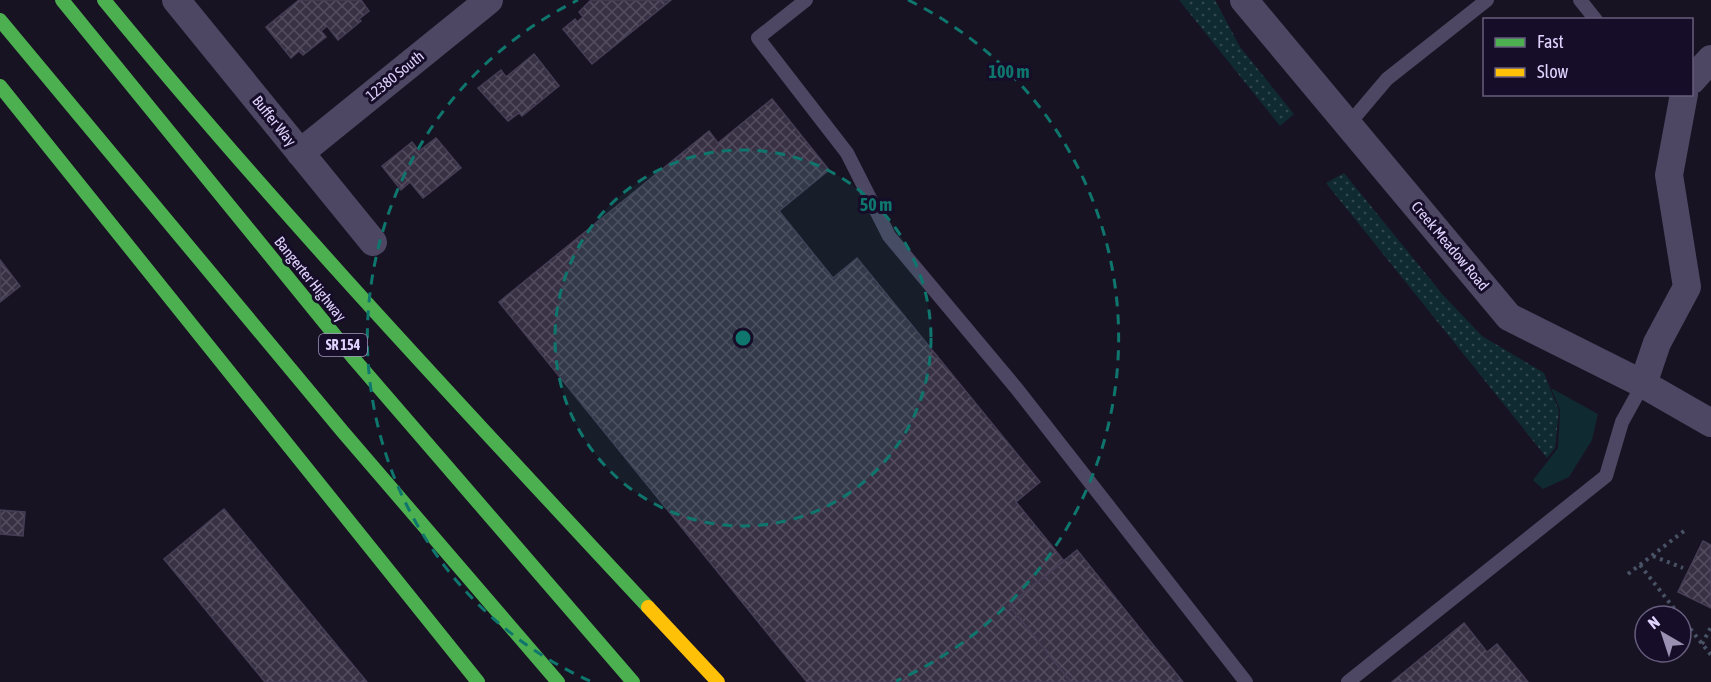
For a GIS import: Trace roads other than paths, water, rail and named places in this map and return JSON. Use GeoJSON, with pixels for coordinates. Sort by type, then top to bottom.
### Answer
{"type":"FeatureCollection","features":[{"type":"Feature","properties":{"kind":"highway","name":"Bangerter Highway"},"geometry":{"type":"LineString","coordinates":[[62,0],[355,360],[633,682]]}},
{"type":"Feature","properties":{"kind":"highway"},"geometry":{"type":"LineString","coordinates":[[104,0],[190,105],[323,256],[718,682]]}},
{"type":"Feature","properties":{"kind":"highway"},"geometry":{"type":"LineString","coordinates":[[0,20],[342,432],[558,682]]}},
{"type":"Feature","properties":{"kind":"highway"},"geometry":{"type":"LineString","coordinates":[[0,86],[478,682]]}},
{"type":"Feature","properties":{"kind":"street","name":"Buffer Way"},"geometry":{"type":"LineString","coordinates":[[176,0],[373,242]]}},
{"type":"Feature","properties":{"kind":"street","name":"12380 South"},"geometry":{"type":"LineString","coordinates":[[300,153],[489,0]]}},
{"type":"Feature","properties":{"kind":"street","name":"Creek Meadow Road"},"geometry":{"type":"LineString","coordinates":[[1244,0],[1509,317],[1643,384],[1711,423]]}},
{"type":"Feature","properties":{"kind":"street"},"geometry":{"type":"LineString","coordinates":[[1693,79],[1711,59]]}},
{"type":"Feature","properties":{"kind":"street"},"geometry":{"type":"LineString","coordinates":[[1643,384],[1657,344],[1687,286],[1669,175],[1684,96]]}},
{"type":"Feature","properties":{"kind":"lane"},"geometry":{"type":"LineString","coordinates":[[806,0],[758,38],[847,153],[889,236],[1017,389],[1246,682]]}},
{"type":"Feature","properties":{"kind":"lane"},"geometry":{"type":"LineString","coordinates":[[1348,125],[1387,79],[1486,0]]}},
{"type":"Feature","properties":{"kind":"lane"},"geometry":{"type":"LineString","coordinates":[[1580,0],[1594,18]]}},
{"type":"Feature","properties":{"kind":"lane"},"geometry":{"type":"LineString","coordinates":[[1348,682],[1606,476],[1622,422],[1643,384]]}}]}
